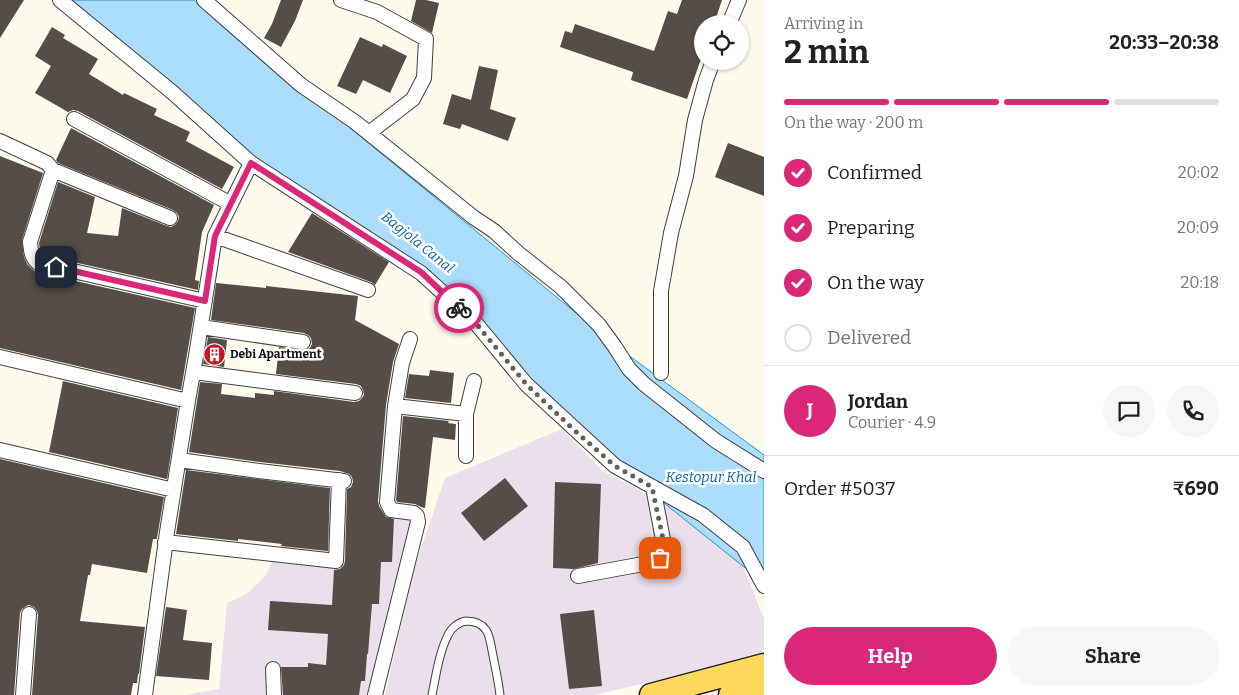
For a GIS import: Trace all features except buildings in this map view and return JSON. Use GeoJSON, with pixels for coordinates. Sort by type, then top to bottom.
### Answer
{"type":"FeatureCollection","features":[{"type":"Feature","properties":{"kind":"main road"},"geometry":{"type":"LineString","coordinates":[[651,695],[764,665]]}},
{"type":"Feature","properties":{"kind":"main road"},"geometry":{"type":"LineString","coordinates":[[730,695],[764,686]]}},
{"type":"Feature","properties":{"kind":"street"},"geometry":{"type":"LineString","coordinates":[[60,0],[172,92],[251,163],[421,272],[474,321],[526,384],[615,466],[702,515],[743,547],[764,586]]}},
{"type":"Feature","properties":{"kind":"street"},"geometry":{"type":"LineString","coordinates":[[204,0],[301,85],[355,122],[473,218],[494,231],[561,287],[599,325],[629,369],[644,384],[716,441],[764,471]]}},
{"type":"Feature","properties":{"kind":"street"},"geometry":{"type":"LineString","coordinates":[[342,0],[377,12],[426,39],[424,78],[413,100],[369,133]]}},
{"type":"Feature","properties":{"kind":"street"},"geometry":{"type":"LineString","coordinates":[[733,15],[739,0]]}},
{"type":"Feature","properties":{"kind":"street"},"geometry":{"type":"LineString","coordinates":[[661,373],[661,291],[671,233],[686,176],[695,120],[710,70]]}},
{"type":"Feature","properties":{"kind":"street"},"geometry":{"type":"LineString","coordinates":[[74,119],[231,204]]}},
{"type":"Feature","properties":{"kind":"street"},"geometry":{"type":"LineString","coordinates":[[0,140],[47,163],[53,170],[170,218]]}},
{"type":"Feature","properties":{"kind":"street"},"geometry":{"type":"LineString","coordinates":[[145,695],[166,542],[215,236],[251,163]]}},
{"type":"Feature","properties":{"kind":"street"},"geometry":{"type":"LineString","coordinates":[[53,170],[30,242],[31,254],[34,260],[38,263],[205,301]]}},
{"type":"Feature","properties":{"kind":"street"},"geometry":{"type":"LineString","coordinates":[[215,236],[368,290]]}},
{"type":"Feature","properties":{"kind":"street"},"geometry":{"type":"LineString","coordinates":[[200,327],[303,342]]}},
{"type":"Feature","properties":{"kind":"street"},"geometry":{"type":"LineString","coordinates":[[375,695],[418,522],[417,516],[414,513],[391,510],[386,502],[395,406],[402,363],[410,339]]}},
{"type":"Feature","properties":{"kind":"street"},"geometry":{"type":"LineString","coordinates":[[0,357],[188,401]]}},
{"type":"Feature","properties":{"kind":"street"},"geometry":{"type":"LineString","coordinates":[[194,372],[355,393]]}},
{"type":"Feature","properties":{"kind":"street"},"geometry":{"type":"LineString","coordinates":[[466,456],[466,414],[474,381]]}},
{"type":"Feature","properties":{"kind":"street"},"geometry":{"type":"LineString","coordinates":[[395,406],[466,414]]}},
{"type":"Feature","properties":{"kind":"street"},"geometry":{"type":"LineString","coordinates":[[0,450],[174,490]]}},
{"type":"Feature","properties":{"kind":"street"},"geometry":{"type":"LineString","coordinates":[[166,542],[336,561],[342,481],[179,460]]}},
{"type":"Feature","properties":{"kind":"street"},"geometry":{"type":"LineString","coordinates":[[578,576],[654,562],[660,558],[664,544],[652,487]]}},
{"type":"Feature","properties":{"kind":"street"},"geometry":{"type":"LineString","coordinates":[[23,695],[29,614]]}},
{"type":"Feature","properties":{"kind":"street"},"geometry":{"type":"LineString","coordinates":[[273,669],[274,695]]}},
{"type":"Feature","properties":{"kind":"lane"},"geometry":{"type":"LineString","coordinates":[[432,695],[448,634],[455,626],[466,621],[481,625],[488,632],[500,695]]}},
{"type":"Feature","properties":{"kind":"shaded area"},"geometry":{"type":"Polygon","coordinates":[[[562,429],[603,471],[661,501],[736,548],[764,619],[764,648],[758,656],[595,695],[385,695],[414,569],[445,478],[562,429]]]}},
{"type":"Feature","properties":{"kind":"shaded area"},"geometry":{"type":"Polygon","coordinates":[[[285,508],[415,519],[372,695],[184,695],[219,689],[227,603],[245,595],[266,575],[280,545],[285,508]]]}},
{"type":"Feature","properties":{"kind":"water","name":"Kestopur Khal"},"geometry":{"type":"Polygon","coordinates":[[[58,0],[194,0],[620,349],[764,455],[764,583],[569,427],[438,286],[248,155],[58,0]]]}},
{"type":"Feature","properties":{"kind":"way so far"},"geometry":{"type":"LineString","coordinates":[[459,308],[474,321],[526,384],[574,430],[615,466],[652,487],[664,544],[660,558]]}},
{"type":"Feature","properties":{"kind":"place","name":"Debi Apartment"},"geometry":{"type":"Point","coordinates":[214,354]}},
{"type":"Feature","properties":{"kind":"route"},"geometry":{"type":"LineString","coordinates":[[56,267],[205,301],[215,236],[251,163],[421,272],[459,308]]}},
{"type":"Feature","properties":{"kind":"water label","name":"Bagjola Canal"},"geometry":{"type":"Point","coordinates":[418,242]}}]}
